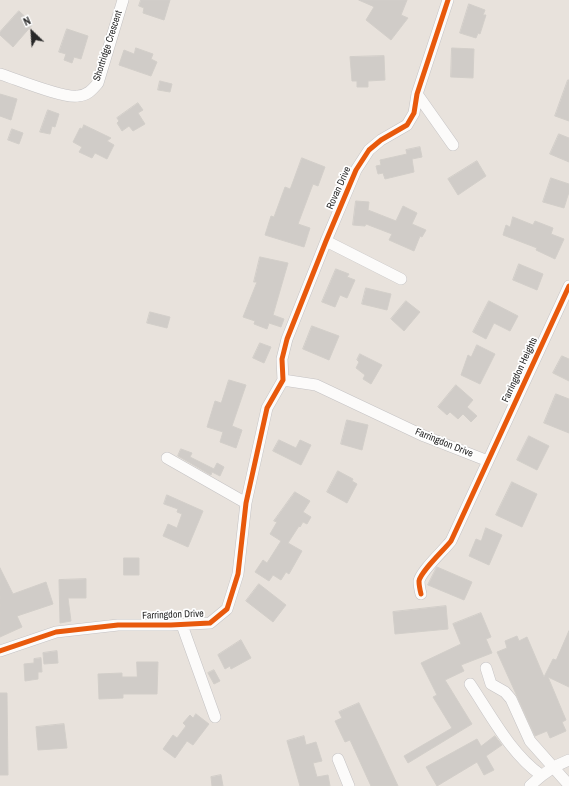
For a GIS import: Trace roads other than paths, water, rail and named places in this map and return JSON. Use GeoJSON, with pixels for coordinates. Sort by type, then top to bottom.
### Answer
{"type":"FeatureCollection","features":[{"type":"Feature","properties":{"kind":"street","name":"Shortridge Crescent"},"geometry":{"type":"LineString","coordinates":[[0,74],[77,97],[90,93],[98,83],[123,0]]}},
{"type":"Feature","properties":{"kind":"street","name":"Rovan Drive"},"geometry":{"type":"LineString","coordinates":[[282,380],[282,359],[287,339],[356,170],[369,150],[381,140],[407,124],[414,113],[417,94],[448,0]]}},
{"type":"Feature","properties":{"kind":"street"},"geometry":{"type":"LineString","coordinates":[[417,94],[453,145]]}},
{"type":"Feature","properties":{"kind":"street"},"geometry":{"type":"LineString","coordinates":[[326,241],[401,279]]}},
{"type":"Feature","properties":{"kind":"street","name":"Farringdon Heights"},"geometry":{"type":"LineString","coordinates":[[421,594],[419,581],[424,569],[436,559],[451,541],[569,286]]}},
{"type":"Feature","properties":{"kind":"street","name":"Farringdon Drive"},"geometry":{"type":"LineString","coordinates":[[0,651],[56,632],[118,625],[182,625],[210,623],[227,609],[238,574],[246,503],[267,408],[282,380],[316,385],[424,436],[488,461]]}},
{"type":"Feature","properties":{"kind":"street"},"geometry":{"type":"LineString","coordinates":[[167,458],[246,503]]}},
{"type":"Feature","properties":{"kind":"street"},"geometry":{"type":"LineString","coordinates":[[182,625],[215,717]]}},
{"type":"Feature","properties":{"kind":"street"},"geometry":{"type":"LineString","coordinates":[[486,668],[491,684],[505,692],[511,699],[535,749],[544,755],[552,767],[569,785]]}},
{"type":"Feature","properties":{"kind":"street"},"geometry":{"type":"LineString","coordinates":[[470,684],[527,766],[541,775]]}},
{"type":"Feature","properties":{"kind":"street"},"geometry":{"type":"LineString","coordinates":[[338,759],[349,786]]}},
{"type":"Feature","properties":{"kind":"street"},"geometry":{"type":"LineString","coordinates":[[530,786],[552,767],[569,760]]}}]}
